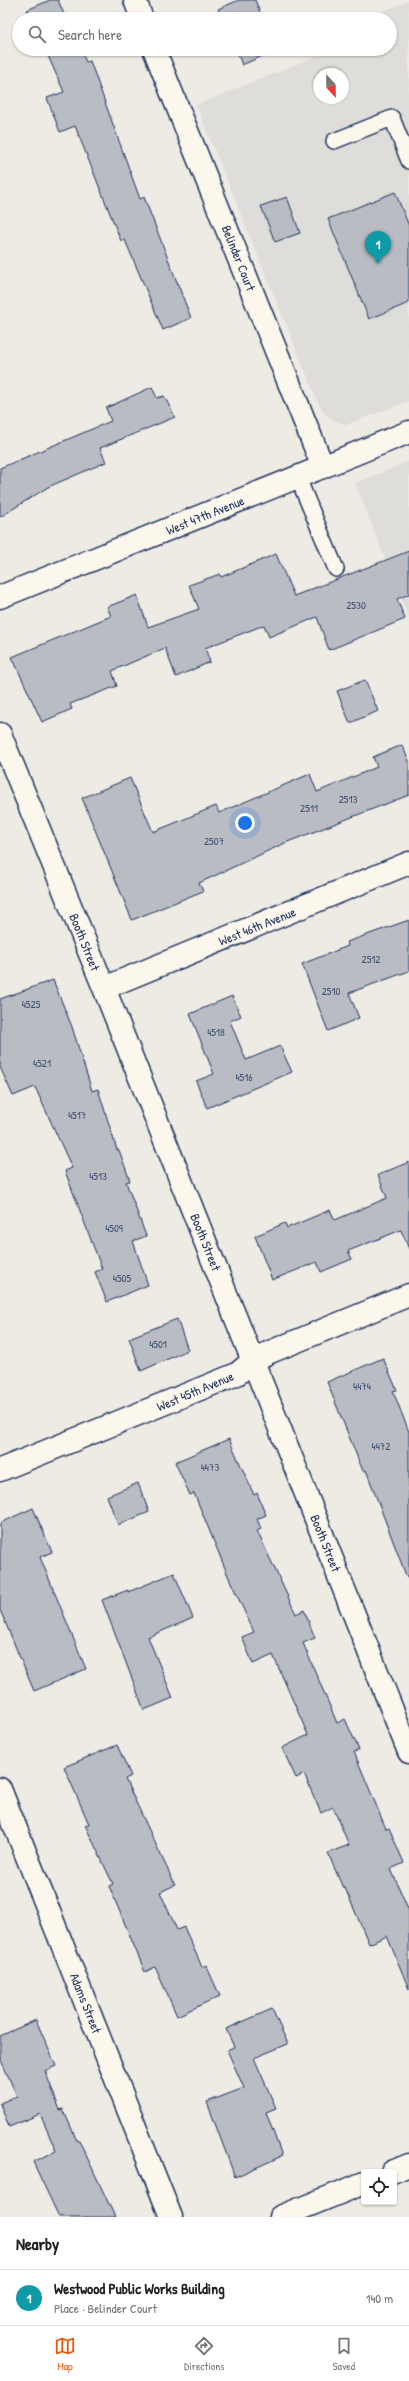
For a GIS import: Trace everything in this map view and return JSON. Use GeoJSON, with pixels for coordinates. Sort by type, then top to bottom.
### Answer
{"type":"FeatureCollection","features":[{"type":"Feature","properties":{"kind":"street"},"geometry":{"type":"LineString","coordinates":[[134,0],[139,12]]}},
{"type":"Feature","properties":{"kind":"street","name":"Belinder Court"},"geometry":{"type":"LineString","coordinates":[[157,56],[323,467]]}},
{"type":"Feature","properties":{"kind":"street","name":"West 47th Avenue"},"geometry":{"type":"LineString","coordinates":[[0,597],[409,432]]}},
{"type":"Feature","properties":{"kind":"street","name":"Booth Street"},"geometry":{"type":"LineString","coordinates":[[0,734],[254,1360],[409,1752]]}},
{"type":"Feature","properties":{"kind":"street","name":"West 46th Avenue"},"geometry":{"type":"LineString","coordinates":[[104,988],[409,863]]}},
{"type":"Feature","properties":{"kind":"street","name":"West 45th Avenue"},"geometry":{"type":"LineString","coordinates":[[0,1470],[237,1374],[254,1360],[409,1295]]}},
{"type":"Feature","properties":{"kind":"street","name":"Adams Street"},"geometry":{"type":"LineString","coordinates":[[0,1789],[171,2217]]}},
{"type":"Feature","properties":{"kind":"street"},"geometry":{"type":"LineString","coordinates":[[397,2170],[409,2165]]}},
{"type":"Feature","properties":{"kind":"street"},"geometry":{"type":"LineString","coordinates":[[280,2217],[361,2184]]}},
{"type":"Feature","properties":{"kind":"lane"},"geometry":{"type":"LineString","coordinates":[[334,141],[392,118],[409,161]]}},
{"type":"Feature","properties":{"kind":"lane"},"geometry":{"type":"LineString","coordinates":[[298,478],[336,569]]}},
{"type":"Feature","properties":{"kind":"shaded area"},"geometry":{"type":"Polygon","coordinates":[[[409,1],[409,401],[346,425],[332,419],[323,412],[196,105],[317,56],[397,56],[397,12],[381,12],[409,1]]]}},
{"type":"Feature","properties":{"kind":"shaded area"},"geometry":{"type":"Polygon","coordinates":[[[409,461],[409,618],[355,483],[409,461]]]}},
{"type":"Feature","properties":{"kind":"building"},"geometry":{"type":"Polygon","coordinates":[[[50,0],[58,0],[63,12],[28,12],[27,10],[50,0]]]}},
{"type":"Feature","properties":{"kind":"building"},"geometry":{"type":"Polygon","coordinates":[[[239,0],[255,0],[260,12],[220,12],[218,9],[239,0]]]}},
{"type":"Feature","properties":{"kind":"building"},"geometry":{"type":"Polygon","coordinates":[[[48,56],[83,56],[86,62],[90,61],[140,199],[144,197],[191,318],[163,330],[125,240],[121,241],[75,126],[60,132],[47,98],[64,92],[48,56]]]}},
{"type":"Feature","properties":{"kind":"building"},"geometry":{"type":"Polygon","coordinates":[[[239,56],[262,56],[242,65],[239,56]]]}},
{"type":"Feature","properties":{"kind":"building"},"geometry":{"type":"Polygon","coordinates":[[[395,192],[409,226],[409,303],[369,319],[328,219],[395,192]]]}},
{"type":"Feature","properties":{"kind":"building"},"geometry":{"type":"Polygon","coordinates":[[[287,197],[300,233],[275,242],[261,206],[287,197]]]}},
{"type":"Feature","properties":{"kind":"building"},"geometry":{"type":"Polygon","coordinates":[[[152,387],[157,398],[164,396],[175,417],[100,448],[106,462],[48,487],[0,517],[0,468],[111,421],[106,408],[152,387]]]}},
{"type":"Feature","properties":{"kind":"building"},"geometry":{"type":"Polygon","coordinates":[[[409,551],[409,594],[397,599],[405,619],[329,650],[317,617],[269,637],[264,625],[205,648],[210,662],[176,677],[165,648],[112,671],[117,686],[70,704],[72,709],[42,722],[12,657],[111,616],[107,607],[137,595],[148,627],[199,609],[189,585],[220,574],[221,577],[276,554],[294,596],[409,551]]]}},
{"type":"Feature","properties":{"kind":"building"},"geometry":{"type":"Polygon","coordinates":[[[365,680],[378,711],[350,723],[337,691],[365,680]]]}},
{"type":"Feature","properties":{"kind":"building"},"geometry":{"type":"Polygon","coordinates":[[[402,745],[409,761],[409,795],[285,843],[199,883],[203,891],[132,920],[82,798],[130,778],[153,832],[216,806],[219,813],[310,774],[317,792],[377,767],[373,757],[402,745]]]}},
{"type":"Feature","properties":{"kind":"building"},"geometry":{"type":"Polygon","coordinates":[[[409,920],[409,971],[349,993],[359,1018],[328,1031],[302,964],[348,946],[347,942],[409,920]]]}},
{"type":"Feature","properties":{"kind":"building"},"geometry":{"type":"Polygon","coordinates":[[[53,980],[72,1027],[92,1091],[98,1089],[117,1150],[119,1150],[130,1181],[126,1182],[146,1236],[133,1241],[148,1285],[107,1302],[95,1272],[102,1269],[65,1171],[72,1168],[35,1087],[13,1096],[0,1067],[0,999],[53,980]]]}},
{"type":"Feature","properties":{"kind":"building"},"geometry":{"type":"Polygon","coordinates":[[[232,996],[241,1016],[230,1021],[246,1060],[280,1046],[292,1072],[207,1108],[196,1081],[214,1074],[190,1014],[232,996]]]}},
{"type":"Feature","properties":{"kind":"building"},"geometry":{"type":"Polygon","coordinates":[[[409,1162],[409,1249],[401,1230],[348,1251],[352,1259],[321,1272],[317,1262],[272,1280],[255,1236],[285,1223],[287,1228],[330,1210],[335,1220],[387,1198],[378,1175],[409,1162]]]}},
{"type":"Feature","properties":{"kind":"building"},"geometry":{"type":"Polygon","coordinates":[[[177,1319],[188,1350],[141,1371],[129,1338],[177,1319]]]}},
{"type":"Feature","properties":{"kind":"building"},"geometry":{"type":"Polygon","coordinates":[[[383,1358],[397,1390],[393,1391],[409,1432],[409,1578],[407,1578],[366,1470],[363,1471],[327,1382],[383,1358]]]}},
{"type":"Feature","properties":{"kind":"building"},"geometry":{"type":"Polygon","coordinates":[[[229,1439],[254,1495],[257,1493],[266,1515],[257,1519],[261,1529],[257,1531],[296,1614],[304,1610],[315,1638],[303,1643],[337,1723],[345,1719],[359,1750],[354,1752],[386,1829],[389,1828],[404,1863],[391,1869],[409,1911],[409,1989],[387,1936],[369,1944],[345,1888],[343,1888],[328,1853],[349,1845],[333,1807],[321,1813],[304,1774],[296,1778],[282,1748],[308,1735],[273,1655],[253,1664],[242,1637],[254,1632],[229,1578],[194,1493],[190,1495],[175,1462],[229,1439]]]}},
{"type":"Feature","properties":{"kind":"building"},"geometry":{"type":"Polygon","coordinates":[[[138,1483],[149,1512],[118,1525],[107,1496],[138,1483]]]}},
{"type":"Feature","properties":{"kind":"building"},"geometry":{"type":"Polygon","coordinates":[[[33,1508],[52,1552],[40,1557],[86,1669],[34,1691],[0,1610],[0,1523],[33,1508]]]}},
{"type":"Feature","properties":{"kind":"building"},"geometry":{"type":"Polygon","coordinates":[[[174,1573],[193,1618],[148,1637],[173,1698],[144,1710],[102,1600],[128,1590],[128,1592],[174,1573]]]}},
{"type":"Feature","properties":{"kind":"building"},"geometry":{"type":"Polygon","coordinates":[[[117,1745],[131,1776],[125,1779],[175,1885],[160,1892],[177,1930],[184,1927],[202,1967],[206,1965],[220,1996],[177,2016],[155,1967],[145,1972],[109,1886],[113,1884],[85,1825],[89,1824],[64,1767],[117,1745]]]}},
{"type":"Feature","properties":{"kind":"building"},"geometry":{"type":"Polygon","coordinates":[[[272,2009],[288,2044],[254,2058],[276,2108],[266,2112],[282,2156],[235,2177],[207,2102],[244,2088],[227,2050],[234,2047],[226,2029],[272,2009]]]}},
{"type":"Feature","properties":{"kind":"building"},"geometry":{"type":"Polygon","coordinates":[[[36,2020],[56,2066],[45,2071],[60,2110],[63,2109],[77,2141],[79,2140],[115,2217],[59,2217],[33,2162],[56,2151],[40,2114],[9,2127],[0,2103],[17,2096],[0,2058],[0,2036],[36,2020]]]}},
{"type":"Feature","properties":{"kind":"place","name":"Westwood Public Works Building"},"geometry":{"type":"Point","coordinates":[378,264]}}]}
